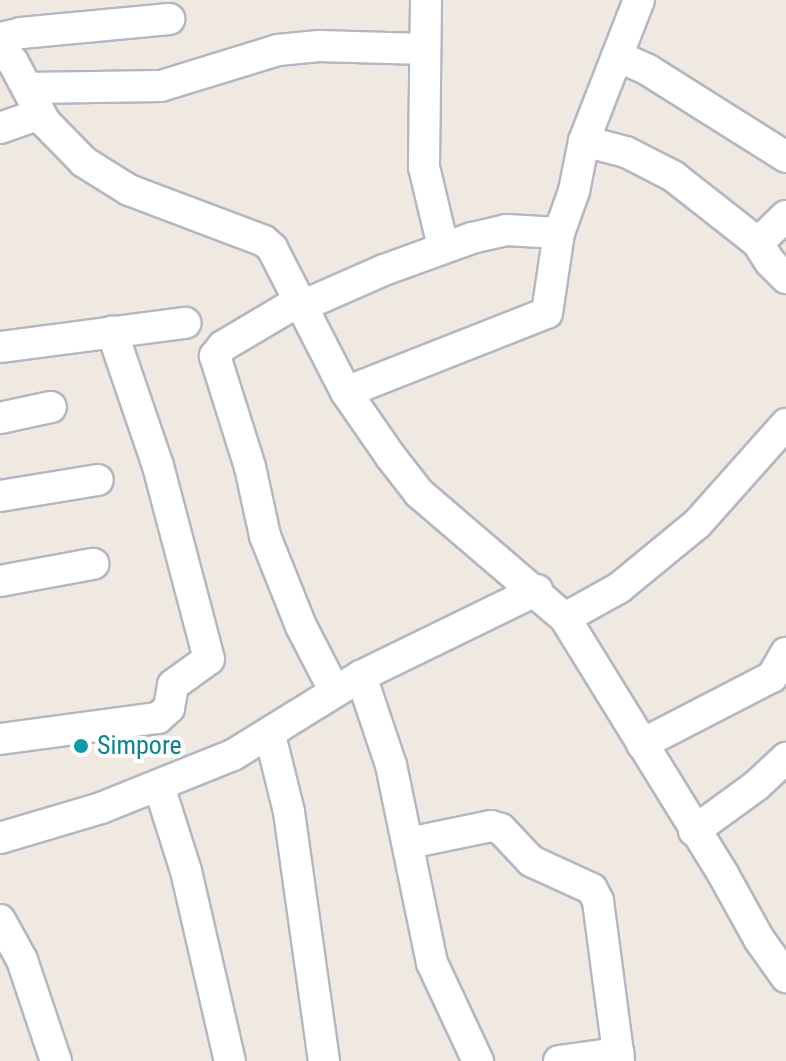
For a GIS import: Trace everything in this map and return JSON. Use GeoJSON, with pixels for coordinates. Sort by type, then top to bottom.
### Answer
{"type":"FeatureCollection","features":[{"type":"Feature","properties":{"kind":"street"},"geometry":{"type":"LineString","coordinates":[[426,0],[424,167],[443,247]]}},
{"type":"Feature","properties":{"kind":"street"},"geometry":{"type":"LineString","coordinates":[[346,392],[547,313],[559,233],[574,191],[584,141],[639,0]]}},
{"type":"Feature","properties":{"kind":"street"},"geometry":{"type":"LineString","coordinates":[[0,38],[21,33],[169,19]]}},
{"type":"Feature","properties":{"kind":"street"},"geometry":{"type":"LineString","coordinates":[[0,48],[13,62],[33,101],[84,162],[129,190],[264,241],[272,248],[346,392],[419,493],[537,590],[565,618],[786,977]]}},
{"type":"Feature","properties":{"kind":"street"},"geometry":{"type":"LineString","coordinates":[[0,128],[33,101],[161,86],[250,57],[291,49],[424,49]]}},
{"type":"Feature","properties":{"kind":"street"},"geometry":{"type":"LineString","coordinates":[[617,56],[648,70],[786,157]]}},
{"type":"Feature","properties":{"kind":"street"},"geometry":{"type":"LineString","coordinates":[[584,141],[626,152],[673,176],[758,243],[770,262],[786,278]]}},
{"type":"Feature","properties":{"kind":"street"},"geometry":{"type":"LineString","coordinates":[[758,243],[786,216]]}},
{"type":"Feature","properties":{"kind":"street"},"geometry":{"type":"LineString","coordinates":[[335,692],[301,626],[265,536],[250,467],[215,356],[223,346],[300,303],[443,247],[506,230],[559,233]]}},
{"type":"Feature","properties":{"kind":"street"},"geometry":{"type":"LineString","coordinates":[[0,347],[185,323]]}},
{"type":"Feature","properties":{"kind":"street"},"geometry":{"type":"LineString","coordinates":[[0,739],[158,718],[169,708],[173,685],[209,659],[158,466],[112,332]]}},
{"type":"Feature","properties":{"kind":"street"},"geometry":{"type":"LineString","coordinates":[[0,418],[51,407]]}},
{"type":"Feature","properties":{"kind":"street"},"geometry":{"type":"LineString","coordinates":[[565,618],[619,588],[697,524],[786,424]]}},
{"type":"Feature","properties":{"kind":"street"},"geometry":{"type":"LineString","coordinates":[[0,496],[98,480]]}},
{"type":"Feature","properties":{"kind":"street"},"geometry":{"type":"LineString","coordinates":[[0,581],[93,564]]}},
{"type":"Feature","properties":{"kind":"street"},"geometry":{"type":"LineString","coordinates":[[0,838],[101,808],[159,786],[270,735],[361,676],[537,590]]}},
{"type":"Feature","properties":{"kind":"street"},"geometry":{"type":"LineString","coordinates":[[642,744],[772,677],[786,653]]}},
{"type":"Feature","properties":{"kind":"street"},"geometry":{"type":"LineString","coordinates":[[361,676],[391,765],[432,963],[478,1061]]}},
{"type":"Feature","properties":{"kind":"street"},"geometry":{"type":"LineString","coordinates":[[270,735],[289,812],[324,1061]]}},
{"type":"Feature","properties":{"kind":"street"},"geometry":{"type":"LineString","coordinates":[[694,831],[757,785],[786,758]]}},
{"type":"Feature","properties":{"kind":"street"},"geometry":{"type":"LineString","coordinates":[[159,786],[186,871],[230,1061]]}},
{"type":"Feature","properties":{"kind":"street"},"geometry":{"type":"LineString","coordinates":[[409,843],[491,826],[501,829],[531,861],[592,889],[598,901],[618,1057],[559,1061]]}},
{"type":"Feature","properties":{"kind":"street"},"geometry":{"type":"LineString","coordinates":[[0,920],[22,960],[56,1061]]}},
{"type":"Feature","properties":{"kind":"place","name":"Simpore"},"geometry":{"type":"Point","coordinates":[81,746]}}]}
